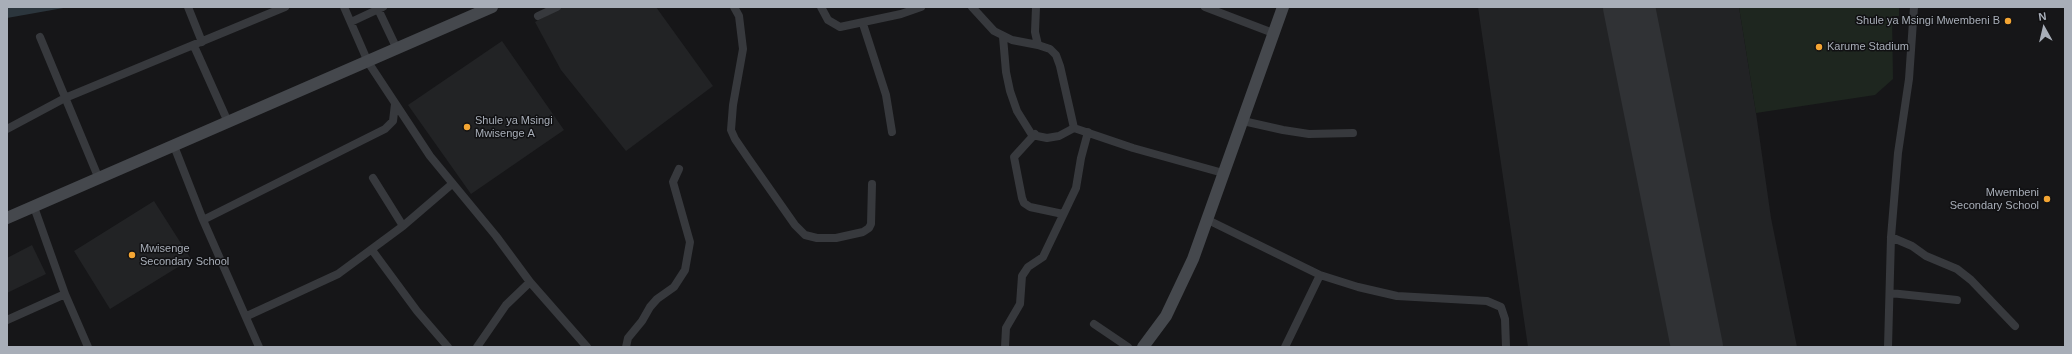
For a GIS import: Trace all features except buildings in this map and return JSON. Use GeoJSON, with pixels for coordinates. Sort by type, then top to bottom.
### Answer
{"type":"FeatureCollection","features":[{"type":"Feature","properties":{"kind":"street"},"geometry":{"type":"LineString","coordinates":[[188,7],[202,42]]}},
{"type":"Feature","properties":{"kind":"street"},"geometry":{"type":"LineString","coordinates":[[7,129],[65,98],[194,46],[285,7]]}},
{"type":"Feature","properties":{"kind":"street"},"geometry":{"type":"LineString","coordinates":[[344,7],[368,62],[430,156],[496,236],[530,282],[587,347]]}},
{"type":"Feature","properties":{"kind":"street"},"geometry":{"type":"LineString","coordinates":[[7,218],[368,62],[491,7]]}},
{"type":"Feature","properties":{"kind":"street"},"geometry":{"type":"LineString","coordinates":[[538,16],[557,7]]}},
{"type":"Feature","properties":{"kind":"street"},"geometry":{"type":"LineString","coordinates":[[734,7],[739,16],[743,49],[733,106],[732,130],[735,139],[795,225],[805,235],[817,238],[836,238],[863,232],[869,228],[871,224],[872,184]]}},
{"type":"Feature","properties":{"kind":"street"},"geometry":{"type":"LineString","coordinates":[[821,7],[828,20],[840,27],[863,24],[921,7]]}},
{"type":"Feature","properties":{"kind":"street"},"geometry":{"type":"LineString","coordinates":[[972,7],[994,31],[1003,37],[1050,49],[1056,55],[1060,66],[1074,128]]}},
{"type":"Feature","properties":{"kind":"street"},"geometry":{"type":"LineString","coordinates":[[1036,7],[1035,32],[1038,45]]}},
{"type":"Feature","properties":{"kind":"street"},"geometry":{"type":"LineString","coordinates":[[1205,7],[1273,33]]}},
{"type":"Feature","properties":{"kind":"street"},"geometry":{"type":"LineString","coordinates":[[1143,347],[1166,316],[1179,290],[1208,220],[1283,7]]}},
{"type":"Feature","properties":{"kind":"street"},"geometry":{"type":"LineString","coordinates":[[1888,347],[1891,237],[1899,146],[1909,79],[1914,7]]}},
{"type":"Feature","properties":{"kind":"street"},"geometry":{"type":"LineString","coordinates":[[351,22],[380,8],[397,49]]}},
{"type":"Feature","properties":{"kind":"street"},"geometry":{"type":"LineString","coordinates":[[863,24],[884,88],[892,132]]}},
{"type":"Feature","properties":{"kind":"street"},"geometry":{"type":"LineString","coordinates":[[40,37],[99,179]]}},
{"type":"Feature","properties":{"kind":"street"},"geometry":{"type":"LineString","coordinates":[[1003,37],[1006,72],[1010,91],[1017,111],[1032,135],[1035,134],[1047,138],[1059,136],[1074,128],[1133,148],[1224,172]]}},
{"type":"Feature","properties":{"kind":"street"},"geometry":{"type":"LineString","coordinates":[[194,46],[228,122]]}},
{"type":"Feature","properties":{"kind":"street"},"geometry":{"type":"LineString","coordinates":[[203,220],[385,129],[393,121],[395,104]]}},
{"type":"Feature","properties":{"kind":"street"},"geometry":{"type":"LineString","coordinates":[[1243,121],[1309,134],[1353,133]]}},
{"type":"Feature","properties":{"kind":"street"},"geometry":{"type":"LineString","coordinates":[[1005,347],[1006,328],[1020,304],[1022,276],[1028,267],[1043,257],[1076,188],[1081,158],[1088,132]]}},
{"type":"Feature","properties":{"kind":"street"},"geometry":{"type":"LineString","coordinates":[[1035,134],[1014,156],[1022,198],[1024,203],[1030,206],[1063,214]]}},
{"type":"Feature","properties":{"kind":"street"},"geometry":{"type":"LineString","coordinates":[[174,146],[203,220],[247,316],[259,347]]}},
{"type":"Feature","properties":{"kind":"street"},"geometry":{"type":"LineString","coordinates":[[626,347],[628,338],[642,321],[650,307],[657,299],[674,287],[685,270],[690,242],[673,184],[679,169]]}},
{"type":"Feature","properties":{"kind":"street"},"geometry":{"type":"LineString","coordinates":[[372,178],[403,226]]}},
{"type":"Feature","properties":{"kind":"street"},"geometry":{"type":"LineString","coordinates":[[247,316],[338,274],[403,226],[452,184]]}},
{"type":"Feature","properties":{"kind":"street"},"geometry":{"type":"LineString","coordinates":[[34,207],[65,294],[88,347]]}},
{"type":"Feature","properties":{"kind":"street"},"geometry":{"type":"LineString","coordinates":[[1208,220],[1320,275],[1377,292],[1398,296],[1487,302],[1501,307],[1505,319],[1506,347]]}},
{"type":"Feature","properties":{"kind":"street"},"geometry":{"type":"LineString","coordinates":[[1891,237],[1912,246],[1930,258],[1957,269],[1971,280],[2016,326]]}},
{"type":"Feature","properties":{"kind":"street"},"geometry":{"type":"LineString","coordinates":[[372,250],[416,311],[448,347]]}},
{"type":"Feature","properties":{"kind":"street"},"geometry":{"type":"LineString","coordinates":[[1285,347],[1320,275]]}},
{"type":"Feature","properties":{"kind":"street"},"geometry":{"type":"LineString","coordinates":[[477,347],[506,305],[530,282]]}},
{"type":"Feature","properties":{"kind":"street"},"geometry":{"type":"LineString","coordinates":[[1890,293],[1957,300]]}},
{"type":"Feature","properties":{"kind":"street"},"geometry":{"type":"LineString","coordinates":[[7,320],[65,294]]}},
{"type":"Feature","properties":{"kind":"street"},"geometry":{"type":"LineString","coordinates":[[1094,324],[1128,347]]}},
{"type":"Feature","properties":{"kind":"shaded area"},"geometry":{"type":"Polygon","coordinates":[[[7,7],[69,7],[7,18],[7,7]]]}},
{"type":"Feature","properties":{"kind":"shaded area"},"geometry":{"type":"Polygon","coordinates":[[[563,7],[656,7],[713,86],[626,151],[561,70],[535,22],[563,7]]]}},
{"type":"Feature","properties":{"kind":"shaded area"},"geometry":{"type":"Polygon","coordinates":[[[1478,7],[1739,7],[1771,218],[1797,347],[1528,347],[1478,7]]]}},
{"type":"Feature","properties":{"kind":"shaded area","name":"Karume Stadium"},"geometry":{"type":"Polygon","coordinates":[[[1739,7],[1899,7],[1899,16],[1892,16],[1893,79],[1875,95],[1756,113],[1739,7]]]}},
{"type":"Feature","properties":{"kind":"shaded area"},"geometry":{"type":"Polygon","coordinates":[[[502,41],[564,130],[471,194],[408,105],[502,41]]]}},
{"type":"Feature","properties":{"kind":"shaded area","name":"Mwisenge Secondary School"},"geometry":{"type":"Polygon","coordinates":[[[154,201],[191,259],[110,309],[74,251],[154,201]]]}},
{"type":"Feature","properties":{"kind":"shaded area"},"geometry":{"type":"Polygon","coordinates":[[[32,245],[46,274],[7,293],[7,258],[32,245]]]}},
{"type":"Feature","properties":{"kind":"runway"},"geometry":{"type":"LineString","coordinates":[[1629,7],[1697,347]]}},
{"type":"Feature","properties":{"kind":"place","name":"Shule ya Msingi Mwembeni B"},"geometry":{"type":"Point","coordinates":[2008,21]}},
{"type":"Feature","properties":{"kind":"place","name":"Karume Stadium"},"geometry":{"type":"Point","coordinates":[1819,47]}},
{"type":"Feature","properties":{"kind":"place","name":"Shule ya Msingi Mwisenge A"},"geometry":{"type":"Point","coordinates":[467,127]}},
{"type":"Feature","properties":{"kind":"place","name":"Mwembeni Secondary School"},"geometry":{"type":"Point","coordinates":[2047,199]}},
{"type":"Feature","properties":{"kind":"place","name":"Mwisenge Secondary School"},"geometry":{"type":"Point","coordinates":[132,255]}}]}
